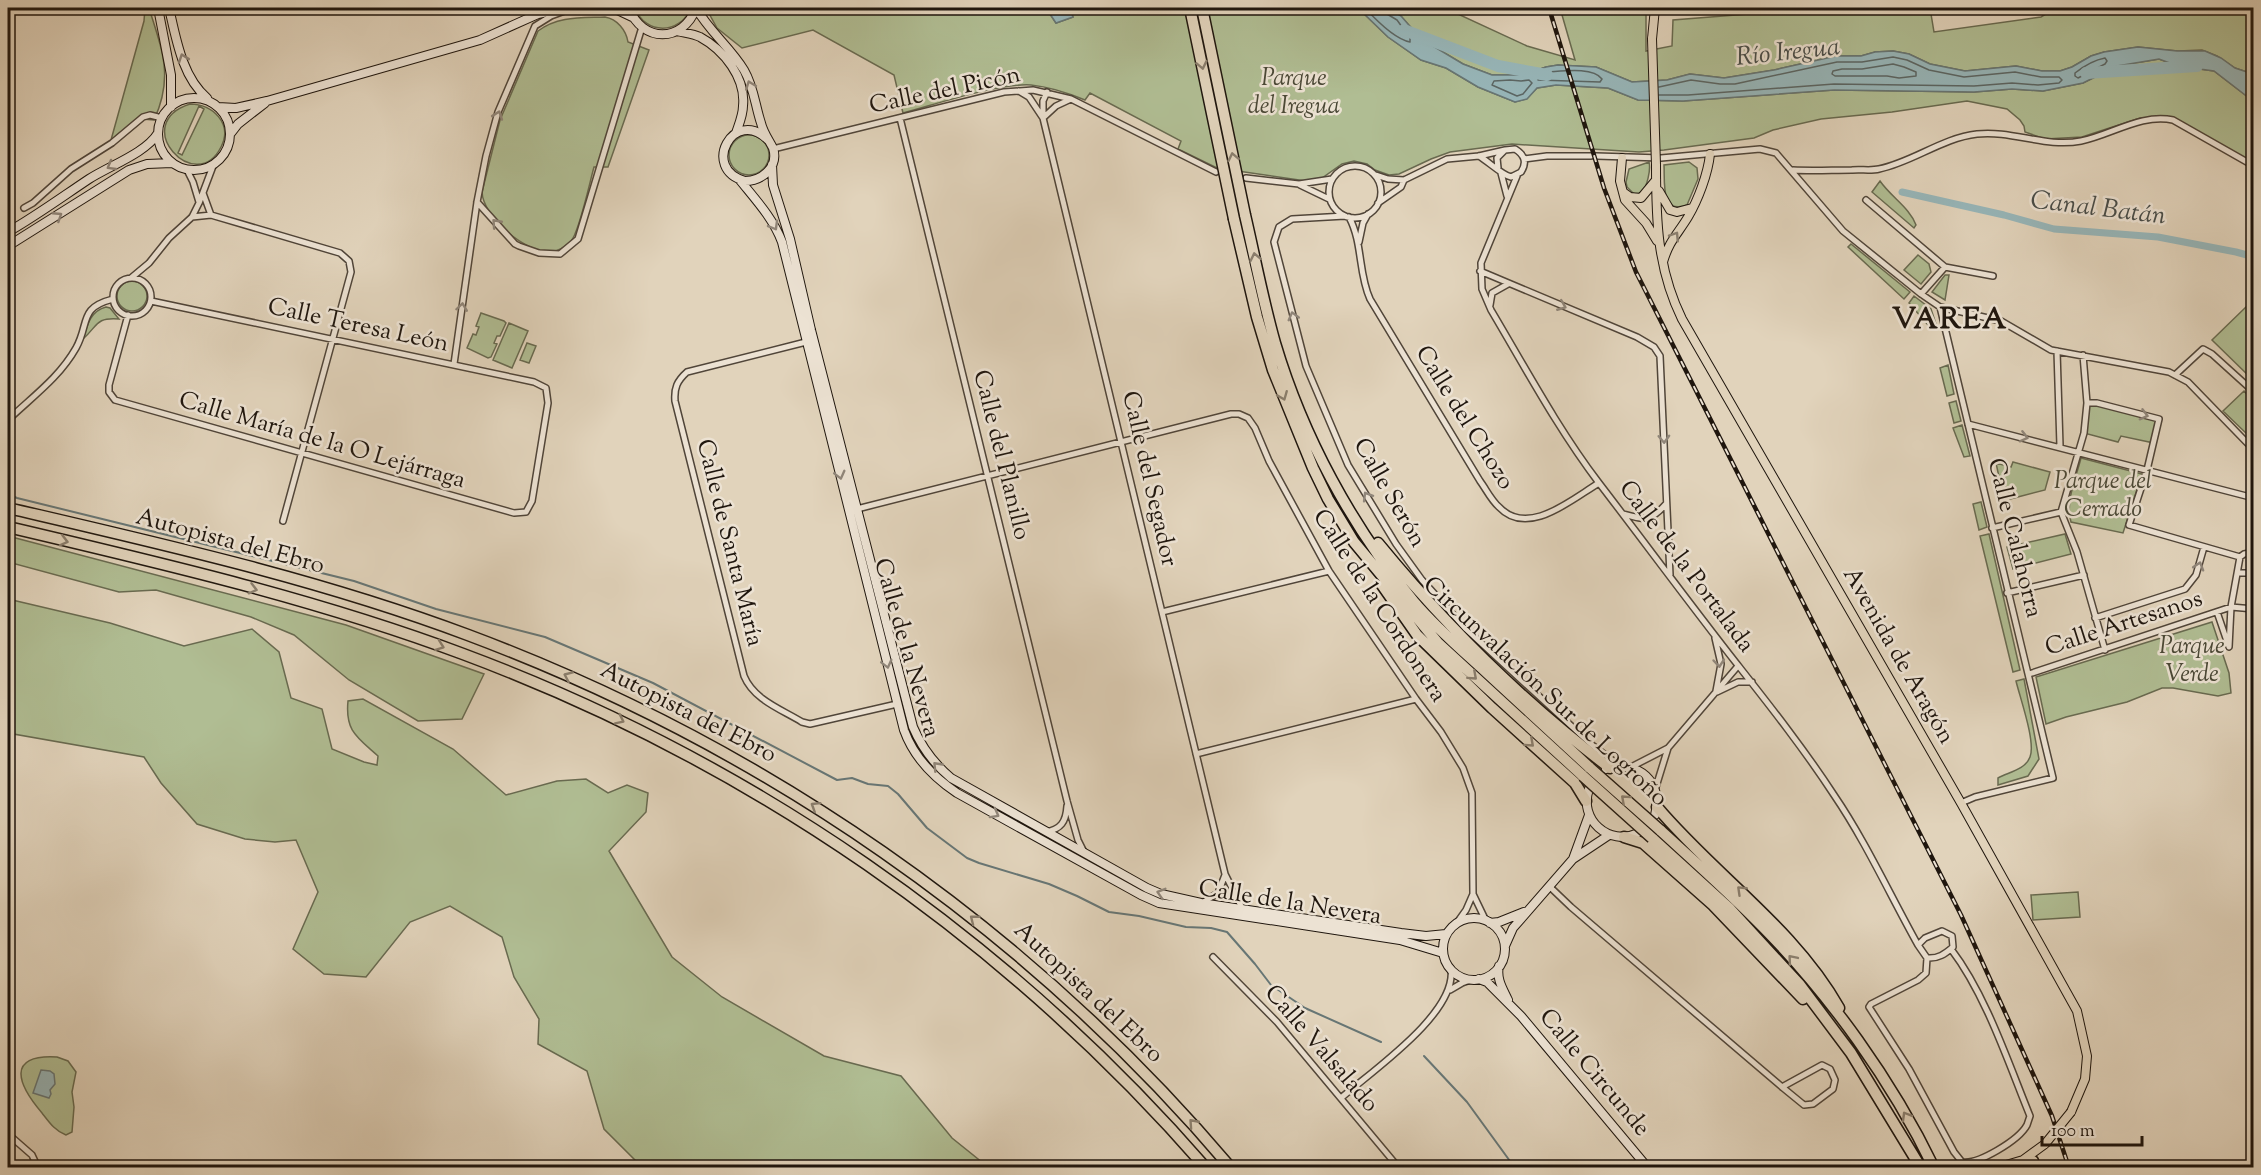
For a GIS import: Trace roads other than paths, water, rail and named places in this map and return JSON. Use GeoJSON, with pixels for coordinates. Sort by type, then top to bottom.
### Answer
{"type":"FeatureCollection","features":[{"type":"Feature","properties":{"kind":"highway","name":"Circunvalación Sur de Logroño"},"geometry":{"type":"LineString","coordinates":[[1190,8],[1240,217],[1276,345],[1306,424],[1330,477],[1384,562],[1416,603],[1587,772]]}},
{"type":"Feature","properties":{"kind":"highway","name":"Circunvalación Sur de Logroño"},"geometry":{"type":"LineString","coordinates":[[1202,8],[1257,317],[1273,370],[1313,468],[1354,542],[1438,643],[1764,927],[1855,1034],[1902,1108],[1934,1167]]}},
{"type":"Feature","properties":{"kind":"highway"},"geometry":{"type":"LineString","coordinates":[[1343,499],[1414,586],[1446,620],[1530,701],[1612,768]]}},
{"type":"Feature","properties":{"kind":"highway","name":"Autopista del Ebro"},"geometry":{"type":"LineString","coordinates":[[8,506],[326,589],[465,634],[558,671],[619,699],[757,771],[880,849],[1013,951],[1134,1062],[1231,1167]]}},
{"type":"Feature","properties":{"kind":"highway","name":"Autopista del Ebro"},"geometry":{"type":"LineString","coordinates":[[8,527],[266,592],[428,641],[553,690],[616,718],[706,765],[822,833],[905,890],[958,931],[1019,981],[1086,1041],[1206,1167]]}},
{"type":"Feature","properties":{"kind":"highway"},"geometry":{"type":"LineString","coordinates":[[1354,542],[1417,635],[1491,708],[1575,783],[1586,801]]}},
{"type":"Feature","properties":{"kind":"highway"},"geometry":{"type":"LineString","coordinates":[[1656,811],[1744,893],[1800,953],[1828,989],[1855,1034]]}},
{"type":"Feature","properties":{"kind":"highway","name":"Circunvalación Sur de Logroño"},"geometry":{"type":"LineString","coordinates":[[1656,834],[1781,963],[1828,1022],[1921,1167]]}},
{"type":"Feature","properties":{"kind":"highway"},"geometry":{"type":"LineString","coordinates":[[1624,837],[1643,843],[1713,905],[1796,992],[1866,1078]]}},
{"type":"Feature","properties":{"kind":"main road"},"geometry":{"type":"LineString","coordinates":[[158,8],[171,75],[171,106]]}},
{"type":"Feature","properties":{"kind":"main road"},"geometry":{"type":"LineString","coordinates":[[169,8],[182,57],[190,77],[198,91],[218,107],[228,122],[231,134]]}},
{"type":"Feature","properties":{"kind":"main road"},"geometry":{"type":"LineString","coordinates":[[218,107],[236,108],[267,101],[480,40],[538,14],[565,8]]}},
{"type":"Feature","properties":{"kind":"main road"},"geometry":{"type":"LineString","coordinates":[[613,8],[632,17],[642,27],[659,34],[677,31],[698,36],[712,45],[729,62],[743,92],[743,106],[736,133]]}},
{"type":"Feature","properties":{"kind":"main road"},"geometry":{"type":"LineString","coordinates":[[629,8],[632,17]]}},
{"type":"Feature","properties":{"kind":"main road"},"geometry":{"type":"LineString","coordinates":[[677,31],[689,21],[696,8]]}},
{"type":"Feature","properties":{"kind":"main road"},"geometry":{"type":"LineString","coordinates":[[696,8],[705,24],[731,51],[744,71],[751,85],[761,124],[773,149],[772,165],[766,174],[756,180],[739,179],[729,172],[723,160],[724,147],[731,137],[736,133],[750,130],[763,135],[768,140]]}},
{"type":"Feature","properties":{"kind":"main road","name":"Avenida de Aragón"},"geometry":{"type":"LineString","coordinates":[[1653,8],[1659,244],[1662,266],[1672,298],[1693,340],[1961,803],[2077,1011],[2087,1056],[2085,1079],[2071,1112],[2031,1164],[2023,1167]]}},
{"type":"Feature","properties":{"kind":"main road"},"geometry":{"type":"LineString","coordinates":[[8,232],[36,216],[89,179],[149,144],[158,133],[162,118],[171,106],[194,98],[210,101]]}},
{"type":"Feature","properties":{"kind":"main road"},"geometry":{"type":"LineString","coordinates":[[158,133],[163,153],[172,163],[187,170],[200,170],[213,166],[227,151],[231,134],[238,124],[267,101]]}},
{"type":"Feature","properties":{"kind":"main road"},"geometry":{"type":"LineString","coordinates":[[1662,266],[1670,241],[1688,218],[1710,154]]}},
{"type":"Feature","properties":{"kind":"main road"},"geometry":{"type":"LineString","coordinates":[[1622,158],[1620,177],[1626,202],[1646,223],[1659,244]]}},
{"type":"Feature","properties":{"kind":"main road"},"geometry":{"type":"LineString","coordinates":[[8,246],[129,170],[147,164],[172,163]]}},
{"type":"Feature","properties":{"kind":"main road","name":"Calle de la Nevera"},"geometry":{"type":"LineString","coordinates":[[772,165],[773,185],[790,239],[903,692],[919,742],[938,768],[951,778],[1046,832],[1161,894],[1201,903],[1401,933],[1426,936],[1446,934]]}},
{"type":"Feature","properties":{"kind":"main road","name":"Calle de la Nevera"},"geometry":{"type":"LineString","coordinates":[[739,179],[777,229],[897,704],[908,739],[925,766],[944,784],[1159,903],[1400,940],[1443,953]]}},
{"type":"Feature","properties":{"kind":"main road"},"geometry":{"type":"LineString","coordinates":[[1623,192],[1639,199],[1656,182],[1670,210],[1677,212],[1692,208]]}},
{"type":"Feature","properties":{"kind":"main road"},"geometry":{"type":"LineString","coordinates":[[1612,768],[1631,767],[1650,780],[1655,790],[1656,811]]}},
{"type":"Feature","properties":{"kind":"main road"},"geometry":{"type":"LineString","coordinates":[[1589,789],[1586,801],[1589,815],[1600,830],[1609,835],[1624,837],[1638,833]]}},
{"type":"Feature","properties":{"kind":"main road"},"geometry":{"type":"LineString","coordinates":[[1573,859],[1589,815]]}},
{"type":"Feature","properties":{"kind":"main road"},"geometry":{"type":"LineString","coordinates":[[1528,910],[1507,920],[1488,922],[1472,918],[1456,924],[1446,934],[1443,953],[1451,969],[1465,978],[1476,979],[1494,972],[1499,966],[1513,928],[1528,910],[1573,859],[1609,835]]}},
{"type":"Feature","properties":{"kind":"main road"},"geometry":{"type":"LineString","coordinates":[[1488,922],[1499,932],[1504,949]]}},
{"type":"Feature","properties":{"kind":"main road","name":"Calle Circunde"},"geometry":{"type":"LineString","coordinates":[[1499,966],[1500,982],[1510,1004]]}},
{"type":"Feature","properties":{"kind":"main road","name":"Calle Circunde"},"geometry":{"type":"LineString","coordinates":[[1476,979],[1487,982],[1510,1004],[1647,1167]]}},
{"type":"Feature","properties":{"kind":"main road","name":"Avenida de Aragón"},"geometry":{"type":"LineString","coordinates":[[1996,1167],[2023,1160],[2045,1144]]}},
{"type":"Feature","properties":{"kind":"street"},"geometry":{"type":"LineString","coordinates":[[454,364],[477,202],[498,112],[535,26],[551,16],[573,8]]}},
{"type":"Feature","properties":{"kind":"street"},"geometry":{"type":"LineString","coordinates":[[477,202],[515,244],[539,253],[560,254],[578,239],[642,27]]}},
{"type":"Feature","properties":{"kind":"street"},"geometry":{"type":"LineString","coordinates":[[1018,90],[1029,97],[1043,118],[1056,106],[1071,99]]}},
{"type":"Feature","properties":{"kind":"street","name":"Calle del Picón"},"geometry":{"type":"LineString","coordinates":[[773,149],[1018,90],[1047,92],[1071,99],[1216,172]]}},
{"type":"Feature","properties":{"kind":"street","name":"Calle del Segador"},"geometry":{"type":"LineString","coordinates":[[1047,92],[1043,101],[1043,118],[1225,874],[1242,908]]}},
{"type":"Feature","properties":{"kind":"street"},"geometry":{"type":"LineString","coordinates":[[24,208],[71,169],[112,143],[143,117],[150,115],[162,118]]}},
{"type":"Feature","properties":{"kind":"street","name":"Calle del Planillo"},"geometry":{"type":"LineString","coordinates":[[900,118],[1067,801],[1078,840],[1085,854]]}},
{"type":"Feature","properties":{"kind":"street"},"geometry":{"type":"LineString","coordinates":[[1792,170],[1879,169],[1923,153],[1946,141],[1970,134],[1991,132],[2048,141],[2079,142],[2132,124],[2164,118],[2173,120],[2253,166]]}},
{"type":"Feature","properties":{"kind":"street"},"geometry":{"type":"LineString","coordinates":[[1246,178],[1299,184],[1332,179],[1344,168],[1361,166],[1374,175],[1404,180],[1447,159],[1515,149],[1524,159],[1524,167],[1517,176],[1506,176],[1479,156]]}},
{"type":"Feature","properties":{"kind":"street"},"geometry":{"type":"LineString","coordinates":[[1524,159],[1547,156],[1661,158],[1766,149],[1776,153],[1792,170],[1843,231],[1940,307],[2001,321],[2051,350],[2169,372],[2188,382],[2253,450]]}},
{"type":"Feature","properties":{"kind":"street"},"geometry":{"type":"LineString","coordinates":[[1504,150],[1497,158],[1507,196]]}},
{"type":"Feature","properties":{"kind":"street"},"geometry":{"type":"LineString","coordinates":[[131,278],[144,283],[150,290],[151,301],[144,311],[134,316],[119,311],[113,300],[116,286],[142,270],[160,252],[169,238],[192,217],[213,166]]}},
{"type":"Feature","properties":{"kind":"street"},"geometry":{"type":"LineString","coordinates":[[187,170],[199,203]]}},
{"type":"Feature","properties":{"kind":"street"},"geometry":{"type":"LineString","coordinates":[[1374,175],[1380,188],[1378,203]]}},
{"type":"Feature","properties":{"kind":"street","name":"Calle de la Portalada"},"geometry":{"type":"LineString","coordinates":[[1517,176],[1483,254],[1480,271],[1482,289],[1491,310],[1566,436],[1599,483],[1752,682],[1835,796],[1927,958]]}},
{"type":"Feature","properties":{"kind":"street"},"geometry":{"type":"LineString","coordinates":[[1332,179],[1329,199],[1333,206],[1347,217],[1359,218],[1368,214],[1378,203],[1401,187],[1404,180]]}},
{"type":"Feature","properties":{"kind":"street"},"geometry":{"type":"LineString","coordinates":[[1299,184],[1329,199]]}},
{"type":"Feature","properties":{"kind":"street"},"geometry":{"type":"LineString","coordinates":[[203,193],[211,215]]}},
{"type":"Feature","properties":{"kind":"street"},"geometry":{"type":"LineString","coordinates":[[1866,200],[1946,267],[1993,276]]}},
{"type":"Feature","properties":{"kind":"street","name":"Calle del Chozo"},"geometry":{"type":"LineString","coordinates":[[1359,243],[1363,223],[1368,214]]}},
{"type":"Feature","properties":{"kind":"street"},"geometry":{"type":"LineString","coordinates":[[192,217],[211,215],[340,254],[349,261],[351,272],[334,339],[283,521]]}},
{"type":"Feature","properties":{"kind":"street","name":"Calle del Chozo"},"geometry":{"type":"LineString","coordinates":[[1347,217],[1359,243],[1365,285],[1370,298],[1499,508],[1518,519],[1541,517],[1599,483]]}},
{"type":"Feature","properties":{"kind":"street","name":"Calle Serón"},"geometry":{"type":"LineString","coordinates":[[1347,217],[1292,219],[1279,227],[1274,242],[1306,366],[1348,465],[1396,544],[1422,580],[1473,636],[1592,745],[1612,768]]}},
{"type":"Feature","properties":{"kind":"street"},"geometry":{"type":"LineString","coordinates":[[1921,294],[1946,267]]}},
{"type":"Feature","properties":{"kind":"street"},"geometry":{"type":"LineString","coordinates":[[142,270],[144,283]]}},
{"type":"Feature","properties":{"kind":"street"},"geometry":{"type":"LineString","coordinates":[[1480,271],[1637,337],[1654,347],[1660,356],[1670,576]]}},
{"type":"Feature","properties":{"kind":"street"},"geometry":{"type":"LineString","coordinates":[[1491,310],[1492,293],[1508,284]]}},
{"type":"Feature","properties":{"kind":"street"},"geometry":{"type":"LineString","coordinates":[[8,420],[66,365],[78,344],[92,308],[113,300]]}},
{"type":"Feature","properties":{"kind":"street","name":"Calle Teresa León"},"geometry":{"type":"LineString","coordinates":[[151,301],[454,364],[534,382],[546,388],[547,400],[532,501],[526,512]]}},
{"type":"Feature","properties":{"kind":"street","name":"Calle Calahorra"},"geometry":{"type":"LineString","coordinates":[[1940,307],[2053,778],[1975,797],[1961,803]]}},
{"type":"Feature","properties":{"kind":"street","name":"Calle María de la O Lejárraga"},"geometry":{"type":"LineString","coordinates":[[128,315],[109,386],[111,396],[121,403],[514,513],[526,512]]}},
{"type":"Feature","properties":{"kind":"street","name":"Calle de Santa María"},"geometry":{"type":"LineString","coordinates":[[806,342],[687,372],[676,383],[674,391],[735,643],[744,676],[753,692],[802,722],[817,724],[897,704]]}},
{"type":"Feature","properties":{"kind":"street"},"geometry":{"type":"LineString","coordinates":[[2175,375],[2204,349],[2253,393]]}},
{"type":"Feature","properties":{"kind":"street"},"geometry":{"type":"LineString","coordinates":[[2057,351],[2060,446]]}},
{"type":"Feature","properties":{"kind":"street"},"geometry":{"type":"LineString","coordinates":[[2083,356],[2087,404],[2079,452],[2061,512],[2084,575],[2105,650]]}},
{"type":"Feature","properties":{"kind":"street"},"geometry":{"type":"LineString","coordinates":[[2087,404],[2097,403],[2159,419],[2147,470],[2128,525],[2240,557],[2253,552]]}},
{"type":"Feature","properties":{"kind":"street","name":"Calle de la Cordonera"},"geometry":{"type":"LineString","coordinates":[[857,509],[1231,414],[1239,414],[1248,418],[1329,571],[1456,754],[1469,781],[1473,812],[1473,894],[1456,924]]}},
{"type":"Feature","properties":{"kind":"street"},"geometry":{"type":"LineString","coordinates":[[1968,424],[2060,446],[2253,498]]}},
{"type":"Feature","properties":{"kind":"street"},"geometry":{"type":"LineString","coordinates":[[1623,514],[1648,519],[1655,516],[1666,504]]}},
{"type":"Feature","properties":{"kind":"street"},"geometry":{"type":"LineString","coordinates":[[1992,528],[2061,512]]}},
{"type":"Feature","properties":{"kind":"street"},"geometry":{"type":"LineString","coordinates":[[2095,618],[2185,589],[2196,575],[2204,547]]}},
{"type":"Feature","properties":{"kind":"street"},"geometry":{"type":"LineString","coordinates":[[2217,612],[2229,646],[2231,607],[2240,557]]}},
{"type":"Feature","properties":{"kind":"street"},"geometry":{"type":"LineString","coordinates":[[1162,612],[1329,571]]}},
{"type":"Feature","properties":{"kind":"street"},"geometry":{"type":"LineString","coordinates":[[2238,573],[2253,573]]}},
{"type":"Feature","properties":{"kind":"street"},"geometry":{"type":"LineString","coordinates":[[2007,593],[2084,575]]}},
{"type":"Feature","properties":{"kind":"street"},"geometry":{"type":"LineString","coordinates":[[2231,607],[2253,609]]}},
{"type":"Feature","properties":{"kind":"street","name":"Calle Artesanos"},"geometry":{"type":"LineString","coordinates":[[2029,674],[2231,607]]}},
{"type":"Feature","properties":{"kind":"street"},"geometry":{"type":"LineString","coordinates":[[1713,633],[1720,664],[1716,692]]}},
{"type":"Feature","properties":{"kind":"street"},"geometry":{"type":"LineString","coordinates":[[1631,767],[1668,748],[1738,666]]}},
{"type":"Feature","properties":{"kind":"street"},"geometry":{"type":"LineString","coordinates":[[1716,692],[1738,682],[1752,682]]}},
{"type":"Feature","properties":{"kind":"street"},"geometry":{"type":"LineString","coordinates":[[1196,754],[1416,699]]}},
{"type":"Feature","properties":{"kind":"street"},"geometry":{"type":"LineString","coordinates":[[1655,790],[1668,748]]}},
{"type":"Feature","properties":{"kind":"street"},"geometry":{"type":"LineString","coordinates":[[1046,832],[1059,828],[1064,822],[1067,801]]}},
{"type":"Feature","properties":{"kind":"street"},"geometry":{"type":"LineString","coordinates":[[1201,903],[1218,892],[1225,874]]}},
{"type":"Feature","properties":{"kind":"street"},"geometry":{"type":"LineString","coordinates":[[1549,886],[1782,1087],[1804,1105],[1813,1104],[1833,1089],[1834,1080],[1830,1069],[1822,1065],[1782,1087]]}},
{"type":"Feature","properties":{"kind":"street","name":"Calle de la Cordonera"},"geometry":{"type":"LineString","coordinates":[[1473,894],[1488,922]]}},
{"type":"Feature","properties":{"kind":"street"},"geometry":{"type":"LineString","coordinates":[[1918,945],[1925,938],[1942,931],[1952,936],[1951,949],[1940,957],[1927,958],[1926,973],[1918,980],[1869,1007],[1909,1069],[1954,1152],[1964,1165],[1995,1152],[2016,1138],[2027,1125],[2030,1116],[2000,1040],[1964,966],[1951,949]]}},
{"type":"Feature","properties":{"kind":"street","name":"Calle Valsalado"},"geometry":{"type":"LineString","coordinates":[[1213,957],[1277,1022],[1399,1167]]}},
{"type":"Feature","properties":{"kind":"street"},"geometry":{"type":"LineString","coordinates":[[1450,990],[1451,969]]}},
{"type":"Feature","properties":{"kind":"street"},"geometry":{"type":"LineString","coordinates":[[1341,1098],[1420,1030],[1433,1016],[1450,990],[1462,982],[1476,979]]}},
{"type":"Feature","properties":{"kind":"street"},"geometry":{"type":"LineString","coordinates":[[8,1134],[32,1155],[38,1167]]}},
{"type":"Feature","properties":{"kind":"water"},"geometry":{"type":"Polygon","coordinates":[[[1046,8],[1070,8],[1073,17],[1056,23],[1046,8]]]}},
{"type":"Feature","properties":{"kind":"water","name":"Río Iregua"},"geometry":{"type":"Polygon","coordinates":[[[1358,8],[1388,8],[1401,16],[1421,39],[1463,64],[1492,75],[1523,75],[1558,65],[1596,67],[1632,82],[1667,80],[1690,74],[1724,78],[1836,56],[1861,56],[1893,51],[1909,54],[1930,64],[1965,71],[2016,66],[2042,71],[2060,71],[2104,52],[2138,47],[2205,51],[2221,58],[2235,68],[2253,74],[2253,101],[2214,71],[2178,66],[2159,59],[2117,66],[2083,83],[2043,91],[2012,89],[1974,92],[1834,90],[1683,101],[1638,100],[1608,88],[1556,85],[1537,88],[1527,99],[1515,102],[1478,87],[1446,68],[1421,60],[1388,37],[1358,8]]]}},
{"type":"Feature","properties":{"kind":"water"},"geometry":{"type":"Polygon","coordinates":[[[41,1070],[54,1074],[55,1084],[50,1090],[49,1098],[33,1093],[41,1070]]]}},
{"type":"Feature","properties":{"kind":"waterway","name":"Río Iregua"},"geometry":{"type":"LineString","coordinates":[[1404,30],[1498,66],[1547,75]]}},
{"type":"Feature","properties":{"kind":"waterway","name":"Río Iregua"},"geometry":{"type":"LineString","coordinates":[[2086,73],[2197,66]]}},
{"type":"Feature","properties":{"kind":"waterway","name":"Canal Batán"},"geometry":{"type":"LineString","coordinates":[[1902,192],[2054,229],[2158,237],[2236,252],[2254,259]]}},
{"type":"Feature","properties":{"kind":"waterway"},"geometry":{"type":"LineString","coordinates":[[8,494],[354,581],[436,609],[545,637],[653,683],[837,780],[852,778],[868,784],[888,786],[898,794],[927,828],[967,858],[1049,884],[1109,912],[1139,916],[1186,927],[1211,928],[1227,932],[1271,985],[1305,1008],[1381,1042]]}},
{"type":"Feature","properties":{"kind":"waterway"},"geometry":{"type":"LineString","coordinates":[[1424,1056],[1467,1102],[1515,1168]]}},
{"type":"Feature","properties":{"kind":"railway"},"geometry":{"type":"LineString","coordinates":[[1549,8],[1604,188],[1636,272],[1961,915],[2052,1116],[2069,1168]]}},
{"type":"Feature","properties":{"kind":"district","name":"VAREA"},"geometry":{"type":"Point","coordinates":[1950,320]}},
{"type":"Feature","properties":{"kind":"park label","name":"Parque del Iregua"},"geometry":{"type":"Point","coordinates":[1294,93]}},
{"type":"Feature","properties":{"kind":"park label","name":"Parque del Cerrado"},"geometry":{"type":"Point","coordinates":[2103,496]}},
{"type":"Feature","properties":{"kind":"park label","name":"Parque Verde"},"geometry":{"type":"Point","coordinates":[2192,661]}}]}
